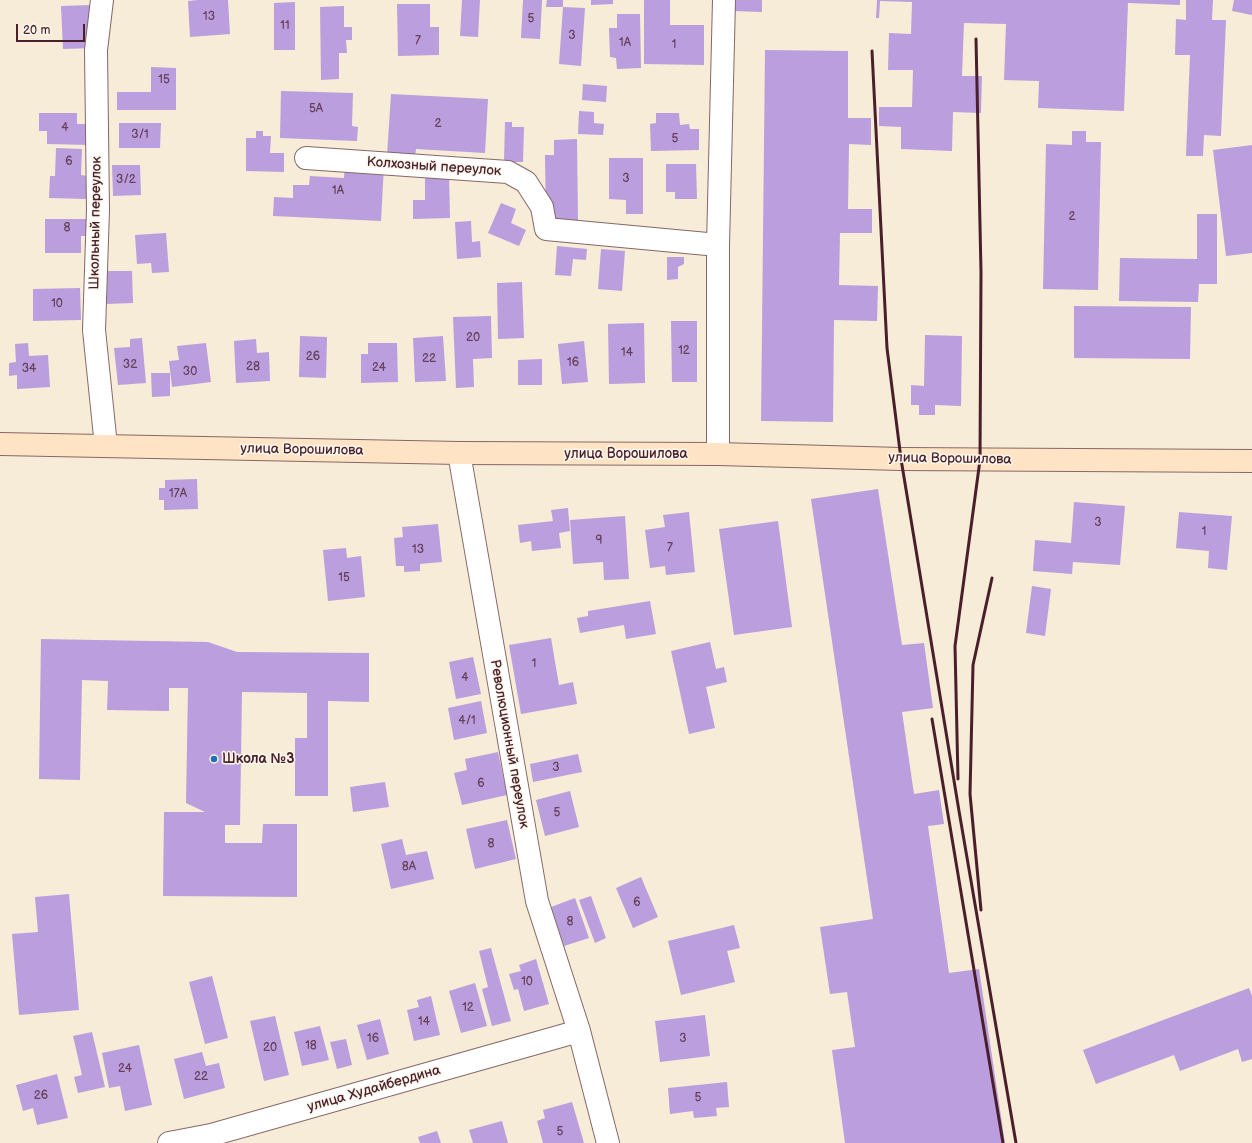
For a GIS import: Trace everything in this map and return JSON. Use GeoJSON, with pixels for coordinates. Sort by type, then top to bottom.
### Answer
{"type":"FeatureCollection","features":[{"type":"Feature","properties":{"kind":"street","name":"Школьный переулок"},"geometry":{"type":"LineString","coordinates":[[102,0],[96,50],[98,210],[94,330],[106,446]]}},
{"type":"Feature","properties":{"kind":"street"},"geometry":{"type":"LineString","coordinates":[[718,454],[718,245],[724,0]]}},
{"type":"Feature","properties":{"kind":"street","name":"Колхозный переулок"},"geometry":{"type":"LineString","coordinates":[[306,158],[508,172],[526,182],[542,208],[546,229],[718,245]]}},
{"type":"Feature","properties":{"kind":"street","name":"улица Ворошилова"},"geometry":{"type":"LineString","coordinates":[[0,444],[459,453],[718,454],[901,459],[1252,461]]}},
{"type":"Feature","properties":{"kind":"street","name":"Революционный переулок"},"geometry":{"type":"LineString","coordinates":[[459,453],[536,901],[579,1031],[608,1143]]}},
{"type":"Feature","properties":{"kind":"street","name":"улица Худайбердина"},"geometry":{"type":"LineString","coordinates":[[169,1143],[212,1139],[579,1031]]}},
{"type":"Feature","properties":{"kind":"building"},"geometry":{"type":"Polygon","coordinates":[[[228,0],[230,34],[190,37],[188,1],[228,0]]]}},
{"type":"Feature","properties":{"kind":"building"},"geometry":{"type":"Polygon","coordinates":[[[462,0],[480,0],[478,37],[460,36],[462,0]]]}},
{"type":"Feature","properties":{"kind":"building"},"geometry":{"type":"Polygon","coordinates":[[[523,0],[542,0],[540,39],[521,38],[523,0]]]}},
{"type":"Feature","properties":{"kind":"building"},"geometry":{"type":"Polygon","coordinates":[[[547,0],[563,0],[563,7],[546,7],[547,0]]]}},
{"type":"Feature","properties":{"kind":"building"},"geometry":{"type":"Polygon","coordinates":[[[591,0],[613,0],[613,4],[591,5],[591,0]]]}},
{"type":"Feature","properties":{"kind":"building"},"geometry":{"type":"Polygon","coordinates":[[[644,0],[670,0],[670,25],[704,25],[704,65],[644,64],[644,0]]]}},
{"type":"Feature","properties":{"kind":"building"},"geometry":{"type":"Polygon","coordinates":[[[732,0],[762,0],[762,12],[732,11],[732,0]]]}},
{"type":"Feature","properties":{"kind":"building"},"geometry":{"type":"Polygon","coordinates":[[[877,0],[1180,0],[1180,5],[1128,3],[1124,111],[1038,108],[1039,81],[1004,80],[1006,24],[964,23],[962,76],[982,76],[981,113],[953,112],[952,151],[901,149],[901,127],[879,126],[879,107],[912,107],[913,70],[888,70],[889,33],[911,34],[912,2],[880,1],[879,18],[876,18],[877,0]]]}},
{"type":"Feature","properties":{"kind":"building"},"geometry":{"type":"Polygon","coordinates":[[[1186,0],[1213,0],[1212,20],[1226,20],[1221,136],[1204,135],[1203,156],[1186,156],[1190,55],[1175,55],[1176,19],[1186,20],[1186,0]]]}},
{"type":"Feature","properties":{"kind":"building"},"geometry":{"type":"Polygon","coordinates":[[[1234,0],[1252,0],[1252,15],[1232,11],[1234,0]]]}},
{"type":"Feature","properties":{"kind":"building"},"geometry":{"type":"Polygon","coordinates":[[[295,2],[295,50],[274,50],[274,3],[295,2]]]}},
{"type":"Feature","properties":{"kind":"building"},"geometry":{"type":"Polygon","coordinates":[[[397,4],[430,4],[430,27],[439,27],[439,55],[398,56],[397,4]]]}},
{"type":"Feature","properties":{"kind":"building"},"geometry":{"type":"Polygon","coordinates":[[[91,5],[93,48],[63,49],[61,6],[91,5]]]}},
{"type":"Feature","properties":{"kind":"building"},"geometry":{"type":"Polygon","coordinates":[[[344,6],[344,27],[352,27],[352,40],[346,40],[347,53],[339,53],[339,79],[321,80],[320,7],[344,6]]]}},
{"type":"Feature","properties":{"kind":"building"},"geometry":{"type":"Polygon","coordinates":[[[563,7],[585,8],[581,66],[559,64],[563,7]]]}},
{"type":"Feature","properties":{"kind":"building"},"geometry":{"type":"Polygon","coordinates":[[[617,14],[640,14],[641,68],[617,69],[616,58],[610,57],[609,28],[617,28],[617,14]]]}},
{"type":"Feature","properties":{"kind":"building"},"geometry":{"type":"Polygon","coordinates":[[[765,50],[848,51],[848,118],[871,118],[871,145],[849,144],[848,209],[872,209],[872,233],[840,233],[839,285],[878,286],[877,321],[834,320],[833,422],[761,421],[765,50]]]}},
{"type":"Feature","properties":{"kind":"building"},"geometry":{"type":"Polygon","coordinates":[[[151,67],[176,68],[176,110],[117,110],[117,92],[151,92],[151,67]]]}},
{"type":"Feature","properties":{"kind":"building"},"geometry":{"type":"Polygon","coordinates":[[[583,84],[607,86],[606,102],[582,100],[583,84]]]}},
{"type":"Feature","properties":{"kind":"building"},"geometry":{"type":"Polygon","coordinates":[[[281,91],[353,93],[352,126],[358,127],[357,141],[280,138],[281,91]]]}},
{"type":"Feature","properties":{"kind":"building"},"geometry":{"type":"Polygon","coordinates":[[[391,94],[488,99],[485,153],[416,149],[415,157],[387,156],[391,94]]]}},
{"type":"Feature","properties":{"kind":"building"},"geometry":{"type":"Polygon","coordinates":[[[579,111],[594,112],[594,123],[604,124],[603,135],[578,134],[579,111]]]}},
{"type":"Feature","properties":{"kind":"building"},"geometry":{"type":"Polygon","coordinates":[[[39,113],[77,113],[77,124],[90,124],[90,145],[47,144],[47,131],[39,131],[39,113]]]}},
{"type":"Feature","properties":{"kind":"building"},"geometry":{"type":"Polygon","coordinates":[[[656,113],[679,113],[680,125],[689,124],[690,129],[699,129],[699,150],[651,151],[650,124],[656,123],[656,113]]]}},
{"type":"Feature","properties":{"kind":"building"},"geometry":{"type":"Polygon","coordinates":[[[505,122],[512,122],[512,127],[524,127],[523,162],[504,162],[505,122]]]}},
{"type":"Feature","properties":{"kind":"building"},"geometry":{"type":"Polygon","coordinates":[[[119,123],[161,123],[160,148],[119,148],[119,123]]]}},
{"type":"Feature","properties":{"kind":"building"},"geometry":{"type":"Polygon","coordinates":[[[256,131],[263,131],[263,136],[271,136],[270,153],[284,153],[284,172],[246,171],[246,138],[256,138],[256,131]]]}},
{"type":"Feature","properties":{"kind":"building"},"geometry":{"type":"Polygon","coordinates":[[[1072,131],[1086,131],[1086,142],[1101,142],[1098,290],[1043,289],[1046,144],[1072,145],[1072,131]]]}},
{"type":"Feature","properties":{"kind":"building"},"geometry":{"type":"Polygon","coordinates":[[[577,139],[578,222],[546,223],[545,155],[554,155],[554,140],[577,139]]]}},
{"type":"Feature","properties":{"kind":"building"},"geometry":{"type":"Polygon","coordinates":[[[1252,145],[1252,253],[1226,256],[1213,150],[1252,145]]]}},
{"type":"Feature","properties":{"kind":"building"},"geometry":{"type":"Polygon","coordinates":[[[56,148],[82,149],[81,175],[87,176],[86,199],[49,198],[50,176],[55,176],[56,148]]]}},
{"type":"Feature","properties":{"kind":"building"},"geometry":{"type":"Polygon","coordinates":[[[609,158],[643,158],[643,214],[626,214],[626,200],[609,199],[609,158]]]}},
{"type":"Feature","properties":{"kind":"building"},"geometry":{"type":"Polygon","coordinates":[[[345,163],[384,165],[381,221],[273,216],[274,197],[293,198],[293,185],[309,185],[310,176],[344,178],[345,163]]]}},
{"type":"Feature","properties":{"kind":"building"},"geometry":{"type":"Polygon","coordinates":[[[666,164],[696,164],[697,199],[675,199],[675,192],[666,192],[666,164]]]}},
{"type":"Feature","properties":{"kind":"building"},"geometry":{"type":"Polygon","coordinates":[[[112,165],[140,165],[141,195],[113,196],[112,165]]]}},
{"type":"Feature","properties":{"kind":"building"},"geometry":{"type":"Polygon","coordinates":[[[425,174],[449,174],[450,218],[413,219],[413,200],[425,200],[425,174]]]}},
{"type":"Feature","properties":{"kind":"building"},"geometry":{"type":"Polygon","coordinates":[[[501,203],[516,209],[511,223],[526,230],[519,246],[488,233],[501,203]]]}},
{"type":"Feature","properties":{"kind":"building"},"geometry":{"type":"Polygon","coordinates":[[[1197,214],[1217,214],[1217,284],[1199,284],[1198,302],[1119,301],[1120,258],[1197,259],[1197,214]]]}},
{"type":"Feature","properties":{"kind":"building"},"geometry":{"type":"Polygon","coordinates":[[[45,219],[89,219],[90,236],[81,236],[81,253],[45,253],[45,219]]]}},
{"type":"Feature","properties":{"kind":"building"},"geometry":{"type":"Polygon","coordinates":[[[471,221],[472,242],[480,241],[481,257],[457,259],[455,222],[471,221]]]}},
{"type":"Feature","properties":{"kind":"building"},"geometry":{"type":"Polygon","coordinates":[[[166,233],[169,272],[152,273],[151,263],[137,264],[135,235],[166,233]]]}},
{"type":"Feature","properties":{"kind":"building"},"geometry":{"type":"Polygon","coordinates":[[[557,246],[587,249],[586,260],[573,259],[571,276],[555,275],[557,246]]]}},
{"type":"Feature","properties":{"kind":"building"},"geometry":{"type":"Polygon","coordinates":[[[601,249],[625,251],[622,291],[598,289],[601,249]]]}},
{"type":"Feature","properties":{"kind":"building"},"geometry":{"type":"Polygon","coordinates":[[[667,257],[684,257],[684,264],[678,267],[678,279],[667,280],[667,257]]]}},
{"type":"Feature","properties":{"kind":"building"},"geometry":{"type":"Polygon","coordinates":[[[106,271],[132,271],[133,303],[106,304],[106,271]]]}},
{"type":"Feature","properties":{"kind":"building"},"geometry":{"type":"Polygon","coordinates":[[[522,282],[524,338],[498,339],[497,283],[522,282]]]}},
{"type":"Feature","properties":{"kind":"building"},"geometry":{"type":"Polygon","coordinates":[[[80,288],[81,320],[33,321],[33,289],[80,288]]]}},
{"type":"Feature","properties":{"kind":"building"},"geometry":{"type":"Polygon","coordinates":[[[1074,306],[1191,307],[1190,359],[1074,358],[1074,306]]]}},
{"type":"Feature","properties":{"kind":"building"},"geometry":{"type":"Polygon","coordinates":[[[491,316],[492,358],[473,359],[474,387],[456,388],[453,317],[491,316]]]}},
{"type":"Feature","properties":{"kind":"building"},"geometry":{"type":"Polygon","coordinates":[[[671,321],[697,321],[697,382],[672,382],[671,321]]]}},
{"type":"Feature","properties":{"kind":"building"},"geometry":{"type":"Polygon","coordinates":[[[644,323],[645,383],[609,384],[608,324],[644,323]]]}},
{"type":"Feature","properties":{"kind":"building"},"geometry":{"type":"Polygon","coordinates":[[[925,335],[962,336],[961,406],[935,405],[935,415],[919,415],[919,405],[911,405],[911,385],[924,386],[925,335]]]}},
{"type":"Feature","properties":{"kind":"building"},"geometry":{"type":"Polygon","coordinates":[[[300,336],[327,337],[326,378],[299,377],[300,336]]]}},
{"type":"Feature","properties":{"kind":"building"},"geometry":{"type":"Polygon","coordinates":[[[443,336],[446,381],[415,382],[413,338],[443,336]]]}},
{"type":"Feature","properties":{"kind":"building"},"geometry":{"type":"Polygon","coordinates":[[[142,338],[146,383],[118,385],[114,348],[130,347],[130,339],[142,338]]]}},
{"type":"Feature","properties":{"kind":"building"},"geometry":{"type":"Polygon","coordinates":[[[256,339],[257,353],[269,352],[270,381],[236,383],[234,341],[256,339]]]}},
{"type":"Feature","properties":{"kind":"building"},"geometry":{"type":"Polygon","coordinates":[[[584,341],[588,382],[562,384],[558,344],[584,341]]]}},
{"type":"Feature","properties":{"kind":"building"},"geometry":{"type":"Polygon","coordinates":[[[28,343],[29,356],[48,355],[50,387],[17,389],[17,375],[9,376],[9,363],[16,362],[15,344],[28,343]]]}},
{"type":"Feature","properties":{"kind":"building"},"geometry":{"type":"Polygon","coordinates":[[[206,343],[211,382],[172,387],[169,361],[179,360],[177,346],[206,343]]]}},
{"type":"Feature","properties":{"kind":"building"},"geometry":{"type":"Polygon","coordinates":[[[368,343],[397,343],[398,382],[361,383],[361,354],[368,354],[368,343]]]}},
{"type":"Feature","properties":{"kind":"building"},"geometry":{"type":"Polygon","coordinates":[[[542,359],[542,385],[518,385],[518,360],[542,359]]]}},
{"type":"Feature","properties":{"kind":"building"},"geometry":{"type":"Polygon","coordinates":[[[151,373],[170,373],[170,396],[152,397],[151,373]]]}},
{"type":"Feature","properties":{"kind":"building"},"geometry":{"type":"Polygon","coordinates":[[[197,479],[198,509],[164,510],[164,500],[159,500],[159,488],[165,488],[165,480],[197,479]]]}},
{"type":"Feature","properties":{"kind":"building"},"geometry":{"type":"Polygon","coordinates":[[[878,489],[902,645],[924,643],[933,708],[902,712],[914,794],[939,790],[944,824],[928,826],[949,973],[979,969],[1005,1143],[845,1143],[832,1050],[855,1047],[847,992],[830,994],[820,927],[873,919],[811,499],[878,489]]]}},
{"type":"Feature","properties":{"kind":"building"},"geometry":{"type":"Polygon","coordinates":[[[1074,502],[1125,506],[1120,565],[1073,562],[1072,574],[1033,571],[1035,540],[1071,543],[1074,502]]]}},
{"type":"Feature","properties":{"kind":"building"},"geometry":{"type":"Polygon","coordinates":[[[568,508],[570,531],[559,533],[561,548],[532,551],[531,541],[520,543],[518,525],[553,521],[551,510],[568,508]]]}},
{"type":"Feature","properties":{"kind":"building"},"geometry":{"type":"Polygon","coordinates":[[[689,512],[695,572],[666,575],[665,566],[650,568],[645,530],[665,527],[663,515],[689,512]]]}},
{"type":"Feature","properties":{"kind":"building"},"geometry":{"type":"Polygon","coordinates":[[[1179,512],[1232,516],[1227,570],[1208,568],[1209,551],[1176,548],[1179,512]]]}},
{"type":"Feature","properties":{"kind":"building"},"geometry":{"type":"Polygon","coordinates":[[[625,516],[629,579],[604,580],[603,562],[573,564],[570,520],[625,516]]]}},
{"type":"Feature","properties":{"kind":"building"},"geometry":{"type":"Polygon","coordinates":[[[778,521],[792,627],[734,635],[719,529],[778,521]]]}},
{"type":"Feature","properties":{"kind":"building"},"geometry":{"type":"Polygon","coordinates":[[[438,524],[442,562],[420,564],[420,571],[404,572],[404,566],[396,566],[394,538],[403,537],[402,527],[438,524]]]}},
{"type":"Feature","properties":{"kind":"building"},"geometry":{"type":"Polygon","coordinates":[[[346,548],[347,558],[361,556],[365,597],[328,601],[323,550],[346,548]]]}},
{"type":"Feature","properties":{"kind":"building"},"geometry":{"type":"Polygon","coordinates":[[[1032,586],[1051,589],[1045,636],[1026,633],[1032,586]]]}},
{"type":"Feature","properties":{"kind":"building"},"geometry":{"type":"Polygon","coordinates":[[[650,601],[656,634],[626,639],[624,625],[580,633],[577,618],[588,616],[588,611],[650,601]]]}},
{"type":"Feature","properties":{"kind":"building"},"geometry":{"type":"Polygon","coordinates":[[[551,638],[559,685],[573,682],[577,704],[521,714],[509,645],[551,638]]]}},
{"type":"Feature","properties":{"kind":"building","name":"Школа №3"},"geometry":{"type":"Polygon","coordinates":[[[41,639],[208,642],[237,652],[369,653],[369,702],[328,701],[328,796],[295,796],[295,738],[307,738],[307,693],[242,692],[240,825],[225,825],[225,843],[262,843],[263,824],[297,824],[297,897],[163,896],[164,812],[205,812],[186,803],[188,688],[169,688],[169,711],[107,710],[108,681],[82,680],[80,780],[39,779],[41,639]]]}},
{"type":"Feature","properties":{"kind":"building"},"geometry":{"type":"Polygon","coordinates":[[[710,642],[716,669],[724,667],[727,682],[706,687],[715,728],[689,734],[671,651],[710,642]]]}},
{"type":"Feature","properties":{"kind":"building"},"geometry":{"type":"Polygon","coordinates":[[[473,657],[481,694],[456,699],[449,662],[473,657]]]}},
{"type":"Feature","properties":{"kind":"building"},"geometry":{"type":"Polygon","coordinates":[[[481,701],[487,733],[454,740],[448,708],[481,701]]]}},
{"type":"Feature","properties":{"kind":"building"},"geometry":{"type":"Polygon","coordinates":[[[498,752],[507,795],[462,805],[454,773],[467,770],[465,759],[498,752]]]}},
{"type":"Feature","properties":{"kind":"building"},"geometry":{"type":"Polygon","coordinates":[[[578,754],[582,772],[533,782],[530,764],[578,754]]]}},
{"type":"Feature","properties":{"kind":"building"},"geometry":{"type":"Polygon","coordinates":[[[385,782],[389,807],[353,812],[350,787],[385,782]]]}},
{"type":"Feature","properties":{"kind":"building"},"geometry":{"type":"Polygon","coordinates":[[[570,791],[579,827],[545,836],[536,800],[570,791]]]}},
{"type":"Feature","properties":{"kind":"building"},"geometry":{"type":"Polygon","coordinates":[[[507,820],[516,859],[475,869],[466,829],[507,820]]]}},
{"type":"Feature","properties":{"kind":"building"},"geometry":{"type":"Polygon","coordinates":[[[402,839],[406,855],[427,851],[434,879],[391,889],[381,844],[402,839]]]}},
{"type":"Feature","properties":{"kind":"building"},"geometry":{"type":"Polygon","coordinates":[[[641,877],[658,917],[633,928],[616,888],[641,877]]]}},
{"type":"Feature","properties":{"kind":"building"},"geometry":{"type":"Polygon","coordinates":[[[69,894],[79,1010],[19,1015],[12,934],[38,932],[35,897],[69,894]]]}},
{"type":"Feature","properties":{"kind":"building"},"geometry":{"type":"Polygon","coordinates":[[[591,896],[606,938],[595,943],[579,900],[591,896]]]}},
{"type":"Feature","properties":{"kind":"building"},"geometry":{"type":"Polygon","coordinates":[[[575,898],[589,938],[564,946],[551,907],[575,898]]]}},
{"type":"Feature","properties":{"kind":"building"},"geometry":{"type":"Polygon","coordinates":[[[734,925],[740,948],[727,951],[735,982],[681,995],[668,941],[734,925]]]}},
{"type":"Feature","properties":{"kind":"building"},"geometry":{"type":"Polygon","coordinates":[[[491,948],[511,1021],[492,1026],[482,989],[488,987],[479,951],[491,948]]]}},
{"type":"Feature","properties":{"kind":"building"},"geometry":{"type":"Polygon","coordinates":[[[536,959],[549,1004],[524,1011],[518,989],[514,990],[509,974],[521,971],[519,965],[536,959]]]}},
{"type":"Feature","properties":{"kind":"building"},"geometry":{"type":"Polygon","coordinates":[[[212,976],[228,1038],[205,1044],[189,982],[212,976]]]}},
{"type":"Feature","properties":{"kind":"building"},"geometry":{"type":"Polygon","coordinates":[[[475,983],[487,1026],[461,1033],[449,991],[475,983]]]}},
{"type":"Feature","properties":{"kind":"building"},"geometry":{"type":"Polygon","coordinates":[[[1249,988],[1252,996],[1252,1059],[1242,1062],[1238,1049],[1180,1071],[1174,1055],[1096,1084],[1083,1050],[1249,988]]]}},
{"type":"Feature","properties":{"kind":"building"},"geometry":{"type":"Polygon","coordinates":[[[431,996],[440,1035],[414,1041],[407,1010],[419,1007],[417,1000],[431,996]]]}},
{"type":"Feature","properties":{"kind":"building"},"geometry":{"type":"Polygon","coordinates":[[[705,1015],[710,1056],[660,1062],[655,1021],[705,1015]]]}},
{"type":"Feature","properties":{"kind":"building"},"geometry":{"type":"Polygon","coordinates":[[[275,1016],[289,1075],[264,1081],[250,1021],[275,1016]]]}},
{"type":"Feature","properties":{"kind":"building"},"geometry":{"type":"Polygon","coordinates":[[[380,1019],[389,1054],[367,1060],[357,1025],[380,1019]]]}},
{"type":"Feature","properties":{"kind":"building"},"geometry":{"type":"Polygon","coordinates":[[[320,1026],[329,1060],[302,1066],[294,1032],[320,1026]]]}},
{"type":"Feature","properties":{"kind":"building"},"geometry":{"type":"Polygon","coordinates":[[[92,1032],[105,1087],[78,1093],[74,1077],[82,1075],[73,1036],[92,1032]]]}},
{"type":"Feature","properties":{"kind":"building"},"geometry":{"type":"Polygon","coordinates":[[[346,1039],[352,1065],[337,1069],[330,1042],[346,1039]]]}},
{"type":"Feature","properties":{"kind":"building"},"geometry":{"type":"Polygon","coordinates":[[[139,1045],[152,1105],[125,1111],[120,1086],[109,1088],[102,1053],[139,1045]]]}},
{"type":"Feature","properties":{"kind":"building"},"geometry":{"type":"Polygon","coordinates":[[[202,1052],[206,1066],[219,1063],[225,1088],[184,1099],[174,1059],[202,1052]]]}},
{"type":"Feature","properties":{"kind":"building"},"geometry":{"type":"Polygon","coordinates":[[[57,1074],[68,1118],[37,1125],[33,1108],[23,1111],[16,1085],[57,1074]]]}},
{"type":"Feature","properties":{"kind":"building"},"geometry":{"type":"Polygon","coordinates":[[[727,1082],[729,1107],[716,1108],[717,1116],[694,1118],[693,1111],[670,1114],[668,1088],[727,1082]]]}},
{"type":"Feature","properties":{"kind":"building"},"geometry":{"type":"Polygon","coordinates":[[[572,1102],[584,1143],[543,1143],[537,1121],[545,1118],[543,1110],[572,1102]]]}},
{"type":"Feature","properties":{"kind":"building"},"geometry":{"type":"Polygon","coordinates":[[[502,1121],[508,1143],[473,1143],[469,1130],[502,1121]]]}},
{"type":"Feature","properties":{"kind":"building"},"geometry":{"type":"Polygon","coordinates":[[[437,1131],[441,1143],[420,1143],[418,1137],[437,1131]]]}},
{"type":"Feature","properties":{"kind":"railway"},"geometry":{"type":"LineString","coordinates":[[958,779],[955,646],[980,460],[981,272],[976,39]]}},
{"type":"Feature","properties":{"kind":"railway"},"geometry":{"type":"LineString","coordinates":[[872,51],[887,348],[901,459],[1016,1143]]}},
{"type":"Feature","properties":{"kind":"railway"},"geometry":{"type":"LineString","coordinates":[[981,910],[970,794],[973,665],[992,578]]}},
{"type":"Feature","properties":{"kind":"railway"},"geometry":{"type":"LineString","coordinates":[[932,719],[1003,1143]]}},
{"type":"Feature","properties":{"kind":"place","name":"Школа №3"},"geometry":{"type":"Point","coordinates":[214,759]}}]}
